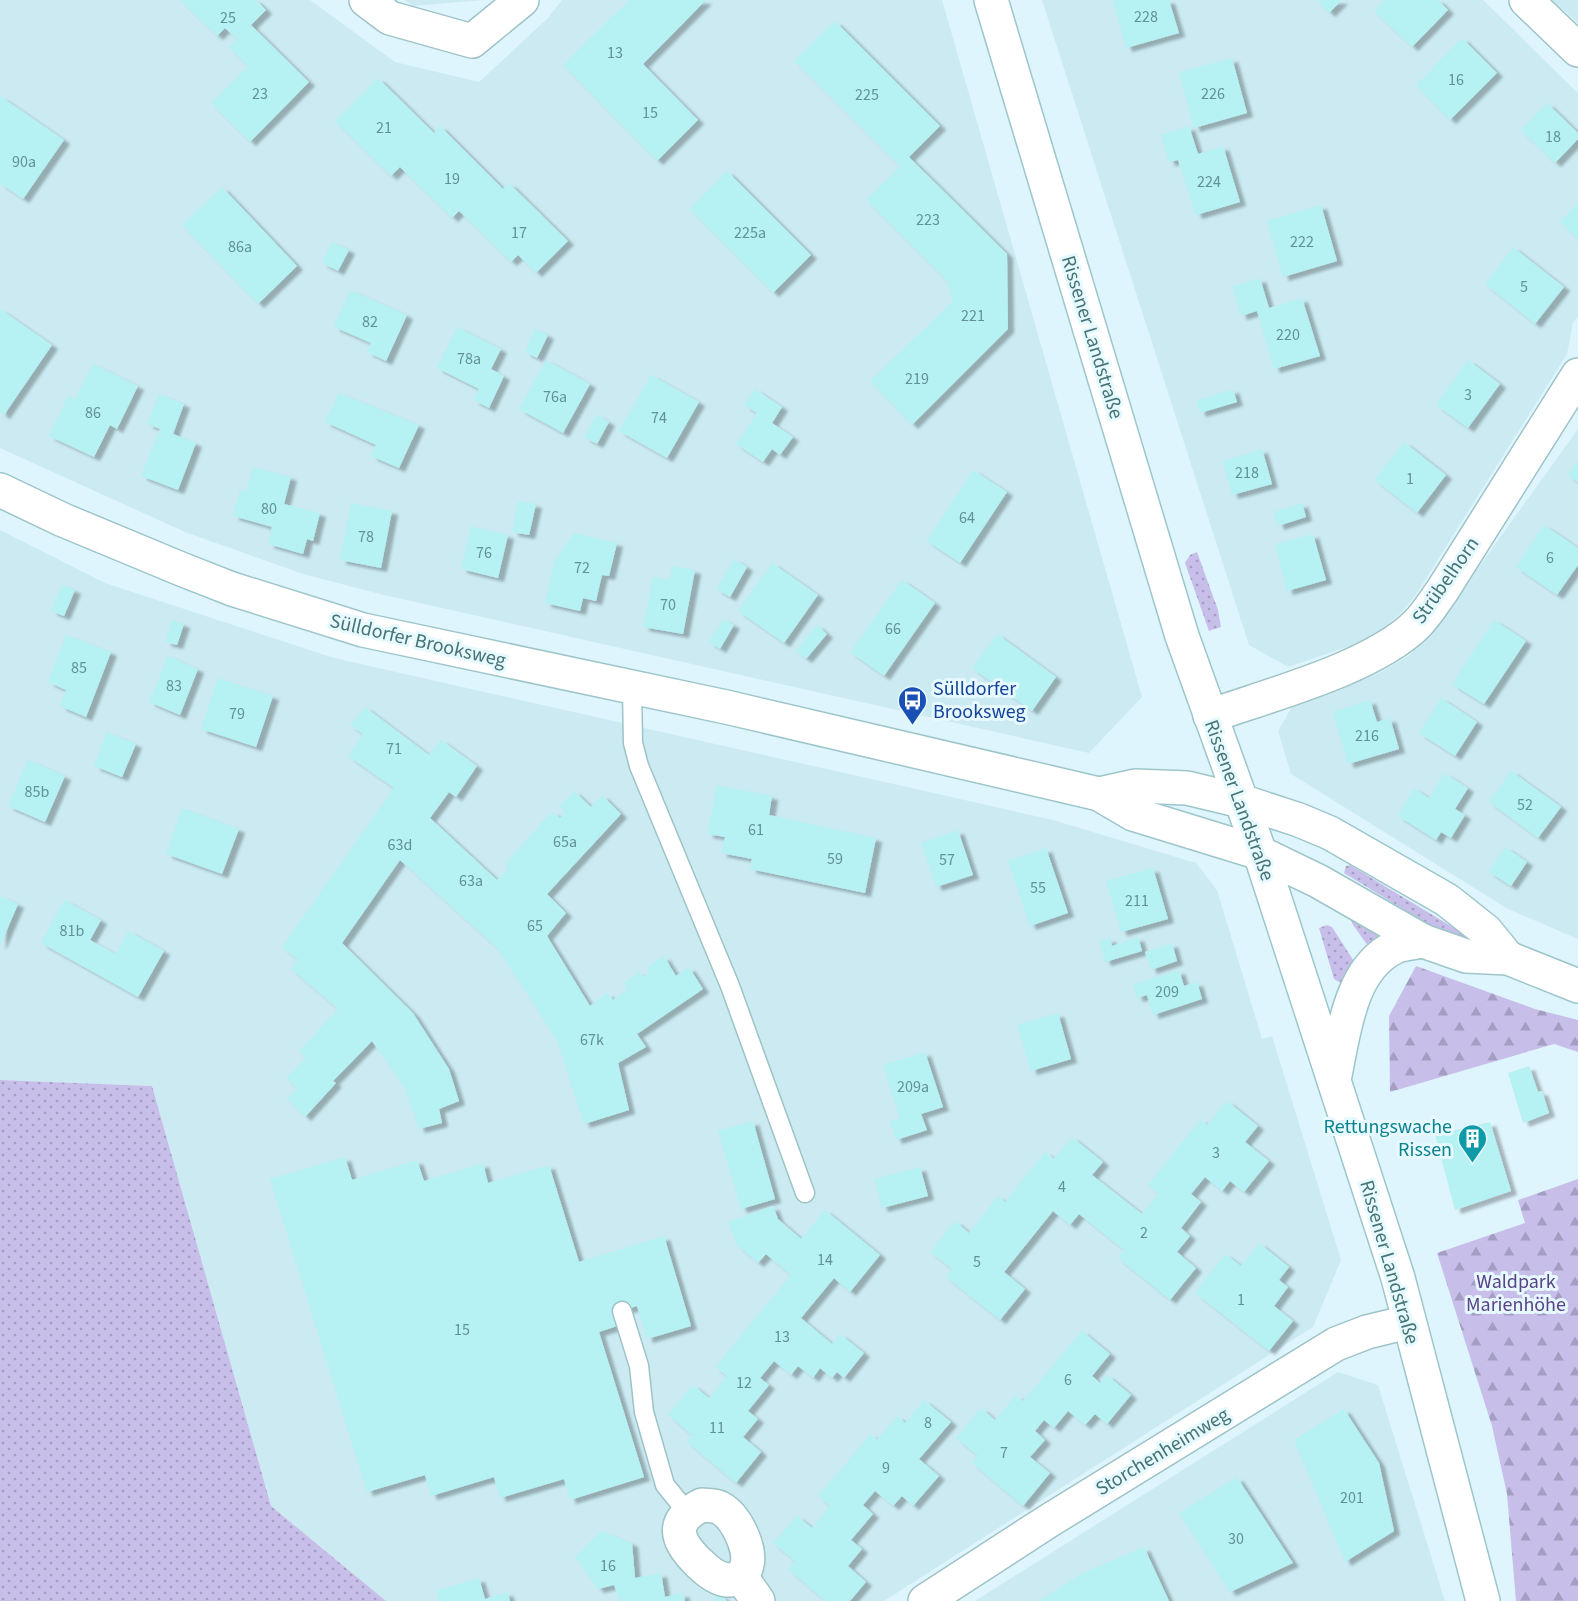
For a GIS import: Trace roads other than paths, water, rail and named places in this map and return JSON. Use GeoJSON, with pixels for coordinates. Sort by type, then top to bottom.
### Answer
{"type":"FeatureCollection","features":[{"type":"Feature","properties":{"kind":"street"},"geometry":{"type":"LineString","coordinates":[[366,0],[390,18],[472,41],[522,0]]}},
{"type":"Feature","properties":{"kind":"street","name":"Rissener Landstraße"},"geometry":{"type":"LineString","coordinates":[[991,0],[1182,636],[1260,853],[1335,1077],[1398,1278],[1483,1601]]}},
{"type":"Feature","properties":{"kind":"street"},"geometry":{"type":"LineString","coordinates":[[1526,0],[1578,50]]}},
{"type":"Feature","properties":{"kind":"street","name":"Strübelhorn"},"geometry":{"type":"LineString","coordinates":[[1210,716],[1358,663],[1391,645],[1417,624],[1442,591],[1578,375]]}},
{"type":"Feature","properties":{"kind":"street","name":"Sülldorfer Brooksweg"},"geometry":{"type":"LineString","coordinates":[[0,490],[63,520],[181,569],[289,608],[363,630],[632,689],[726,707],[1099,794],[1133,814],[1260,853],[1318,881],[1423,941],[1466,956],[1508,958],[1578,986]]}},
{"type":"Feature","properties":{"kind":"street","name":"Sülldorfer Brooksweg"},"geometry":{"type":"LineString","coordinates":[[1099,794],[1135,786],[1187,788],[1241,801],[1330,833],[1447,900],[1486,931],[1508,958]]}},
{"type":"Feature","properties":{"kind":"street"},"geometry":{"type":"LineString","coordinates":[[1335,1077],[1347,1018],[1357,990],[1369,969],[1396,946],[1423,941]]}},
{"type":"Feature","properties":{"kind":"street","name":"Storchenheimweg"},"geometry":{"type":"LineString","coordinates":[[925,1601],[1050,1520],[1336,1344],[1367,1332],[1408,1322]]}},
{"type":"Feature","properties":{"kind":"street"},"geometry":{"type":"LineString","coordinates":[[702,1505],[719,1507],[731,1516],[746,1549],[750,1590],[716,1575],[687,1552],[680,1540],[680,1524],[687,1512],[702,1505]]}},
{"type":"Feature","properties":{"kind":"lane"},"geometry":{"type":"LineString","coordinates":[[632,689],[633,742],[639,766],[730,986],[805,1193]]}},
{"type":"Feature","properties":{"kind":"lane"},"geometry":{"type":"LineString","coordinates":[[622,1311],[639,1366],[644,1412],[665,1485],[687,1512]]}},
{"type":"Feature","properties":{"kind":"place","name":"Sülldorfer Brooksweg"},"geometry":{"type":"Point","coordinates":[912,726]}},
{"type":"Feature","properties":{"kind":"place","name":"Rettungswache Rissen"},"geometry":{"type":"Point","coordinates":[1473,1164]}},
{"type":"Feature","properties":{"kind":"park label","name":"Waldpark Marienhöhe"},"geometry":{"type":"Point","coordinates":[1516,1292]}}]}
